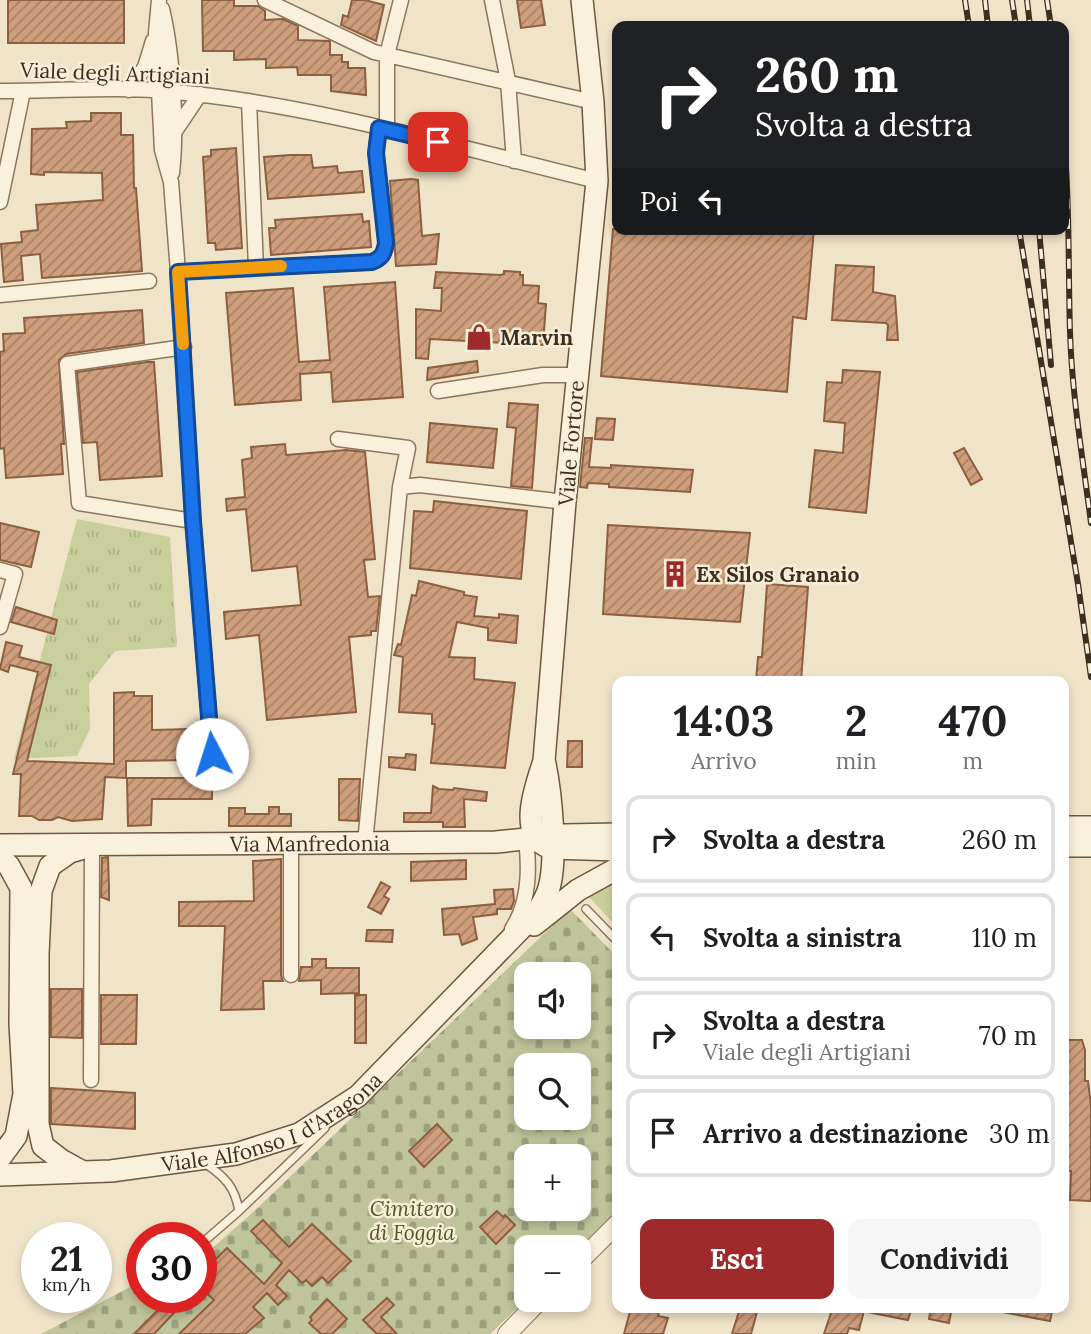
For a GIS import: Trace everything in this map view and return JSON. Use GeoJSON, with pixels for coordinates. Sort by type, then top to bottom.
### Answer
{"type":"FeatureCollection","features":[{"type":"Feature","properties":{"kind":"main road","name":"Viale Fortore"},"geometry":{"type":"LineString","coordinates":[[541,841],[531,818],[544,761],[565,502],[597,181],[593,102],[582,0]]}},
{"type":"Feature","properties":{"kind":"main road","name":"Viale Fortore"},"geometry":{"type":"LineString","coordinates":[[541,841],[550,791],[544,761]]}},
{"type":"Feature","properties":{"kind":"main road"},"geometry":{"type":"LineString","coordinates":[[496,842],[521,831],[531,818]]}},
{"type":"Feature","properties":{"kind":"main road"},"geometry":{"type":"LineString","coordinates":[[1069,827],[1091,827]]}},
{"type":"Feature","properties":{"kind":"main road","name":"Via Manfredonia"},"geometry":{"type":"LineString","coordinates":[[0,845],[496,842],[612,835]]}},
{"type":"Feature","properties":{"kind":"main road","name":"Via Manfredonia"},"geometry":{"type":"LineString","coordinates":[[541,841],[612,849]]}},
{"type":"Feature","properties":{"kind":"main road","name":"Viale Alfonso I d'Aragona"},"geometry":{"type":"LineString","coordinates":[[0,1175],[111,1171],[236,1154],[299,1134],[358,1096],[538,911],[549,889],[541,841]]}},
{"type":"Feature","properties":{"kind":"main road"},"geometry":{"type":"LineString","coordinates":[[83,1172],[43,1146],[38,1124],[39,941],[41,891],[50,866],[70,852],[92,845]]}},
{"type":"Feature","properties":{"kind":"main road"},"geometry":{"type":"LineString","coordinates":[[1069,846],[1091,846]]}},
{"type":"Feature","properties":{"kind":"main road"},"geometry":{"type":"LineString","coordinates":[[0,857],[9,866],[21,888],[20,1024],[24,1094],[16,1136],[0,1158]]}},
{"type":"Feature","properties":{"kind":"main road","name":"Viale Alfonso I d'Aragona"},"geometry":{"type":"LineString","coordinates":[[492,960],[578,890],[612,871]]}},
{"type":"Feature","properties":{"kind":"street"},"geometry":{"type":"LineString","coordinates":[[129,90],[145,67],[156,33],[159,0]]}},
{"type":"Feature","properties":{"kind":"street"},"geometry":{"type":"LineString","coordinates":[[159,0],[168,34],[162,150],[171,182],[184,347],[193,521],[212,754]]}},
{"type":"Feature","properties":{"kind":"street"},"geometry":{"type":"LineString","coordinates":[[265,0],[374,52],[593,102]]}},
{"type":"Feature","properties":{"kind":"street"},"geometry":{"type":"LineString","coordinates":[[178,272],[372,262],[380,259],[386,243],[376,153],[383,129],[387,55],[401,0]]}},
{"type":"Feature","properties":{"kind":"street"},"geometry":{"type":"LineString","coordinates":[[492,0],[508,81],[514,161]]}},
{"type":"Feature","properties":{"kind":"street"},"geometry":{"type":"LineString","coordinates":[[156,33],[175,150],[171,182]]}},
{"type":"Feature","properties":{"kind":"street","name":"Viale degli Artigiani"},"geometry":{"type":"LineString","coordinates":[[0,91],[165,91],[249,101],[383,129],[597,181]]}},
{"type":"Feature","properties":{"kind":"street"},"geometry":{"type":"LineString","coordinates":[[0,202],[23,91]]}},
{"type":"Feature","properties":{"kind":"street"},"geometry":{"type":"LineString","coordinates":[[173,134],[200,94]]}},
{"type":"Feature","properties":{"kind":"street"},"geometry":{"type":"LineString","coordinates":[[249,101],[256,268]]}},
{"type":"Feature","properties":{"kind":"street"},"geometry":{"type":"LineString","coordinates":[[0,295],[149,281]]}},
{"type":"Feature","properties":{"kind":"street"},"geometry":{"type":"LineString","coordinates":[[184,347],[67,364],[79,503],[193,521]]}},
{"type":"Feature","properties":{"kind":"street"},"geometry":{"type":"LineString","coordinates":[[438,391],[543,375],[577,375]]}},
{"type":"Feature","properties":{"kind":"street"},"geometry":{"type":"LineString","coordinates":[[338,439],[408,449],[400,487],[365,843]]}},
{"type":"Feature","properties":{"kind":"street"},"geometry":{"type":"LineString","coordinates":[[400,487],[420,485],[565,502]]}},
{"type":"Feature","properties":{"kind":"street"},"geometry":{"type":"LineString","coordinates":[[0,570],[15,574],[0,627]]}},
{"type":"Feature","properties":{"kind":"street"},"geometry":{"type":"LineString","coordinates":[[290,844],[291,975]]}},
{"type":"Feature","properties":{"kind":"street"},"geometry":{"type":"LineString","coordinates":[[91,1080],[92,845]]}},
{"type":"Feature","properties":{"kind":"street"},"geometry":{"type":"LineString","coordinates":[[591,1250],[612,1229]]}},
{"type":"Feature","properties":{"kind":"street"},"geometry":{"type":"LineString","coordinates":[[507,1334],[528,1312]]}},
{"type":"Feature","properties":{"kind":"lane"},"geometry":{"type":"LineString","coordinates":[[586,909],[612,936]]}},
{"type":"Feature","properties":{"kind":"lane"},"geometry":{"type":"LineString","coordinates":[[217,1230],[358,1096]]}},
{"type":"Feature","properties":{"kind":"lane"},"geometry":{"type":"LineString","coordinates":[[199,1159],[221,1174],[236,1194],[239,1211]]}},
{"type":"Feature","properties":{"kind":"green space"},"geometry":{"type":"Polygon","coordinates":[[[77,519],[170,537],[177,647],[115,651],[89,684],[90,729],[77,756],[14,759],[77,519]]]}},
{"type":"Feature","properties":{"kind":"green space"},"geometry":{"type":"Polygon","coordinates":[[[612,879],[612,922],[587,895],[612,879]]]}},
{"type":"Feature","properties":{"kind":"green space","name":"Cimitero di Foggia"},"geometry":{"type":"Polygon","coordinates":[[[570,909],[612,952],[612,1216],[591,1236],[514,1235],[514,1311],[490,1334],[41,1334],[81,1313],[112,1313],[112,1297],[126,1289],[126,1313],[217,1313],[217,1244],[514,963],[514,1039],[591,1039],[591,962],[515,962],[570,909]]]}},
{"type":"Feature","properties":{"kind":"building"},"geometry":{"type":"Polygon","coordinates":[[[8,0],[124,0],[124,43],[8,43],[8,0]]]}},
{"type":"Feature","properties":{"kind":"building"},"geometry":{"type":"Polygon","coordinates":[[[202,0],[234,0],[234,6],[258,6],[265,11],[265,20],[283,19],[298,26],[298,40],[330,41],[330,55],[342,55],[342,62],[348,62],[348,68],[365,68],[366,95],[331,91],[331,75],[298,75],[297,67],[266,68],[266,59],[234,60],[234,51],[203,51],[202,0]]]}},
{"type":"Feature","properties":{"kind":"building"},"geometry":{"type":"Polygon","coordinates":[[[352,0],[384,5],[376,41],[341,25],[343,15],[348,17],[352,0]]]}},
{"type":"Feature","properties":{"kind":"building"},"geometry":{"type":"Polygon","coordinates":[[[517,0],[541,0],[545,25],[521,28],[517,0]]]}},
{"type":"Feature","properties":{"kind":"building"},"geometry":{"type":"Polygon","coordinates":[[[91,113],[121,113],[121,135],[133,135],[134,188],[142,271],[42,278],[40,254],[21,256],[23,280],[4,282],[1,244],[22,242],[21,232],[38,230],[36,205],[103,200],[102,173],[31,174],[32,129],[67,128],[66,122],[91,121],[91,113]]]}},
{"type":"Feature","properties":{"kind":"building"},"geometry":{"type":"Polygon","coordinates":[[[236,148],[242,248],[216,250],[215,243],[208,243],[203,157],[211,156],[211,150],[236,148]]]}},
{"type":"Feature","properties":{"kind":"building"},"geometry":{"type":"Polygon","coordinates":[[[311,155],[313,168],[337,166],[338,173],[362,171],[364,192],[268,199],[264,157],[311,155]]]}},
{"type":"Feature","properties":{"kind":"building"},"geometry":{"type":"Polygon","coordinates":[[[418,180],[422,236],[439,234],[436,264],[396,266],[390,181],[418,180]]]}},
{"type":"Feature","properties":{"kind":"building"},"geometry":{"type":"Polygon","coordinates":[[[362,214],[363,222],[369,221],[371,247],[271,255],[269,228],[276,228],[275,220],[362,214]]]}},
{"type":"Feature","properties":{"kind":"building"},"geometry":{"type":"Polygon","coordinates":[[[613,235],[813,235],[806,319],[793,317],[787,392],[601,376],[613,235]]]}},
{"type":"Feature","properties":{"kind":"building"},"geometry":{"type":"Polygon","coordinates":[[[836,265],[874,267],[873,292],[895,296],[898,340],[887,340],[886,323],[832,320],[836,265]]]}},
{"type":"Feature","properties":{"kind":"building"},"geometry":{"type":"Polygon","coordinates":[[[504,271],[520,272],[520,275],[523,275],[523,285],[539,286],[538,303],[546,304],[543,345],[430,339],[428,359],[416,358],[416,309],[441,311],[442,288],[434,288],[436,272],[501,275],[504,271]]]}},
{"type":"Feature","properties":{"kind":"building"},"geometry":{"type":"Polygon","coordinates":[[[395,282],[403,397],[333,402],[331,372],[300,374],[301,400],[235,405],[226,293],[293,288],[299,362],[330,360],[324,287],[395,282]]]}},
{"type":"Feature","properties":{"kind":"building"},"geometry":{"type":"Polygon","coordinates":[[[142,310],[144,343],[66,354],[59,360],[63,474],[6,478],[4,448],[0,449],[0,352],[4,351],[3,334],[25,333],[24,318],[142,310]]]}},
{"type":"Feature","properties":{"kind":"building"},"geometry":{"type":"Polygon","coordinates":[[[477,361],[478,372],[427,380],[428,368],[477,361]]]}},
{"type":"Feature","properties":{"kind":"building"},"geometry":{"type":"Polygon","coordinates":[[[154,362],[162,476],[100,480],[97,442],[83,443],[77,372],[154,362]]]}},
{"type":"Feature","properties":{"kind":"building"},"geometry":{"type":"Polygon","coordinates":[[[843,370],[880,372],[866,513],[809,507],[815,450],[843,453],[845,423],[824,421],[827,382],[842,383],[843,370]]]}},
{"type":"Feature","properties":{"kind":"building"},"geometry":{"type":"Polygon","coordinates":[[[509,403],[538,405],[532,488],[511,486],[516,428],[507,427],[509,403]]]}},
{"type":"Feature","properties":{"kind":"building"},"geometry":{"type":"Polygon","coordinates":[[[597,418],[615,419],[613,440],[595,439],[597,418]]]}},
{"type":"Feature","properties":{"kind":"building"},"geometry":{"type":"Polygon","coordinates":[[[430,423],[497,429],[493,468],[427,462],[430,423]]]}},
{"type":"Feature","properties":{"kind":"building"},"geometry":{"type":"Polygon","coordinates":[[[585,438],[592,438],[589,467],[611,468],[611,465],[693,470],[690,492],[609,487],[609,484],[588,483],[587,488],[580,487],[585,438]]]}},
{"type":"Feature","properties":{"kind":"building"},"geometry":{"type":"Polygon","coordinates":[[[285,444],[286,455],[346,450],[365,452],[375,559],[364,560],[368,597],[380,596],[376,631],[371,631],[371,635],[349,637],[356,712],[267,720],[259,635],[226,639],[224,612],[301,605],[297,566],[252,571],[246,509],[227,511],[226,499],[245,497],[242,460],[252,458],[251,447],[285,444]]]}},
{"type":"Feature","properties":{"kind":"building"},"geometry":{"type":"Polygon","coordinates":[[[964,448],[982,479],[971,485],[954,453],[964,448]]]}},
{"type":"Feature","properties":{"kind":"building"},"geometry":{"type":"Polygon","coordinates":[[[434,501],[527,511],[521,579],[410,568],[414,511],[433,512],[434,501]]]}},
{"type":"Feature","properties":{"kind":"building"},"geometry":{"type":"Polygon","coordinates":[[[0,523],[39,532],[31,567],[0,560],[0,523]]]}},
{"type":"Feature","properties":{"kind":"building","name":"Ex Silos Granaio"},"geometry":{"type":"Polygon","coordinates":[[[608,525],[750,533],[740,622],[603,614],[608,525]]]}},
{"type":"Feature","properties":{"kind":"building"},"geometry":{"type":"Polygon","coordinates":[[[419,581],[477,597],[474,616],[518,616],[516,643],[488,640],[488,628],[457,622],[449,657],[475,658],[474,679],[515,683],[505,768],[431,763],[435,724],[432,724],[432,714],[399,712],[403,657],[394,655],[398,644],[401,645],[412,595],[416,596],[419,581]]]}},
{"type":"Feature","properties":{"kind":"building"},"geometry":{"type":"Polygon","coordinates":[[[767,584],[808,587],[801,676],[756,676],[758,657],[762,657],[767,584]]]}},
{"type":"Feature","properties":{"kind":"building"},"geometry":{"type":"Polygon","coordinates":[[[16,607],[57,620],[54,634],[11,622],[16,607]]]}},
{"type":"Feature","properties":{"kind":"building"},"geometry":{"type":"Polygon","coordinates":[[[6,642],[22,646],[19,657],[51,665],[27,761],[114,764],[114,693],[134,692],[134,696],[152,696],[152,730],[189,729],[189,760],[126,761],[126,778],[105,777],[102,819],[72,821],[58,817],[39,820],[32,816],[19,816],[21,774],[13,774],[38,672],[10,665],[8,672],[0,669],[6,642]]]}},
{"type":"Feature","properties":{"kind":"building"},"geometry":{"type":"Polygon","coordinates":[[[568,741],[582,741],[582,767],[567,767],[568,741]]]}},
{"type":"Feature","properties":{"kind":"building"},"geometry":{"type":"Polygon","coordinates":[[[406,754],[416,755],[415,770],[389,767],[389,757],[405,758],[406,754]]]}},
{"type":"Feature","properties":{"kind":"building"},"geometry":{"type":"Polygon","coordinates":[[[127,778],[212,778],[212,799],[152,799],[151,825],[128,826],[127,778]]]}},
{"type":"Feature","properties":{"kind":"building"},"geometry":{"type":"Polygon","coordinates":[[[339,779],[360,779],[358,821],[339,820],[339,779]]]}},
{"type":"Feature","properties":{"kind":"building"},"geometry":{"type":"Polygon","coordinates":[[[433,786],[439,789],[487,792],[486,801],[464,799],[465,827],[443,827],[443,822],[404,822],[404,813],[431,813],[433,786]]]}},
{"type":"Feature","properties":{"kind":"building"},"geometry":{"type":"Polygon","coordinates":[[[269,807],[279,807],[279,814],[291,814],[291,826],[229,826],[229,808],[245,808],[245,814],[269,814],[269,807]]]}},
{"type":"Feature","properties":{"kind":"building"},"geometry":{"type":"Polygon","coordinates":[[[108,857],[109,900],[101,897],[102,858],[108,857]]]}},
{"type":"Feature","properties":{"kind":"building"},"geometry":{"type":"Polygon","coordinates":[[[281,859],[283,981],[263,981],[264,1009],[221,1010],[225,926],[179,926],[179,902],[254,901],[253,861],[281,859]]]}},
{"type":"Feature","properties":{"kind":"building"},"geometry":{"type":"Polygon","coordinates":[[[466,860],[466,879],[411,881],[411,862],[466,860]]]}},
{"type":"Feature","properties":{"kind":"building"},"geometry":{"type":"Polygon","coordinates":[[[381,882],[390,887],[384,896],[389,899],[381,914],[368,907],[381,882]]]}},
{"type":"Feature","properties":{"kind":"building"},"geometry":{"type":"Polygon","coordinates":[[[513,889],[514,901],[511,909],[497,909],[497,914],[473,917],[477,939],[462,945],[459,934],[444,935],[442,909],[495,904],[494,890],[513,889]]]}},
{"type":"Feature","properties":{"kind":"building"},"geometry":{"type":"Polygon","coordinates":[[[367,930],[393,930],[392,942],[366,941],[367,930]]]}},
{"type":"Feature","properties":{"kind":"building"},"geometry":{"type":"Polygon","coordinates":[[[312,959],[326,959],[326,968],[359,968],[359,993],[321,994],[321,980],[299,981],[301,967],[312,967],[312,959]]]}},
{"type":"Feature","properties":{"kind":"building"},"geometry":{"type":"Polygon","coordinates":[[[51,989],[82,989],[82,1038],[51,1037],[51,989]]]}},
{"type":"Feature","properties":{"kind":"building"},"geometry":{"type":"Polygon","coordinates":[[[101,995],[137,995],[136,1044],[101,1044],[101,995]]]}},
{"type":"Feature","properties":{"kind":"building"},"geometry":{"type":"Polygon","coordinates":[[[355,995],[366,995],[366,1043],[355,1043],[355,995]]]}},
{"type":"Feature","properties":{"kind":"building"},"geometry":{"type":"Polygon","coordinates":[[[1069,1040],[1082,1040],[1085,1050],[1085,1081],[1088,1081],[1091,1106],[1091,1201],[1070,1200],[1069,1040]]]}},
{"type":"Feature","properties":{"kind":"building"},"geometry":{"type":"Polygon","coordinates":[[[51,1088],[135,1093],[135,1129],[51,1124],[51,1088]]]}},
{"type":"Feature","properties":{"kind":"building"},"geometry":{"type":"Polygon","coordinates":[[[437,1124],[452,1140],[424,1167],[409,1151],[437,1124]]]}},
{"type":"Feature","properties":{"kind":"building"},"geometry":{"type":"Polygon","coordinates":[[[497,1211],[515,1225],[496,1244],[480,1227],[497,1211]]]}},
{"type":"Feature","properties":{"kind":"building"},"geometry":{"type":"Polygon","coordinates":[[[263,1220],[289,1247],[312,1224],[351,1261],[328,1283],[322,1277],[312,1286],[306,1280],[302,1283],[289,1270],[276,1285],[287,1296],[278,1305],[267,1293],[253,1307],[264,1318],[245,1334],[179,1334],[201,1313],[217,1313],[217,1258],[227,1248],[264,1284],[282,1263],[251,1231],[263,1220]]]}},
{"type":"Feature","properties":{"kind":"building"},"geometry":{"type":"Polygon","coordinates":[[[387,1298],[394,1305],[381,1317],[397,1334],[377,1334],[363,1320],[387,1298]]]}},
{"type":"Feature","properties":{"kind":"building"},"geometry":{"type":"Polygon","coordinates":[[[327,1299],[347,1319],[332,1334],[321,1334],[309,1323],[312,1320],[310,1317],[327,1299]]]}},
{"type":"Feature","properties":{"kind":"building"},"geometry":{"type":"Polygon","coordinates":[[[155,1313],[174,1313],[154,1334],[134,1334],[155,1313]]]}},
{"type":"Feature","properties":{"kind":"building"},"geometry":{"type":"Polygon","coordinates":[[[630,1313],[659,1313],[658,1316],[668,1318],[663,1334],[624,1334],[630,1313]]]}},
{"type":"Feature","properties":{"kind":"building"},"geometry":{"type":"Polygon","coordinates":[[[738,1313],[757,1313],[751,1334],[732,1334],[738,1313]]]}},
{"type":"Feature","properties":{"kind":"building"},"geometry":{"type":"Polygon","coordinates":[[[831,1313],[863,1313],[859,1330],[849,1328],[847,1334],[824,1334],[831,1313]]]}},
{"type":"Feature","properties":{"kind":"building"},"geometry":{"type":"Polygon","coordinates":[[[872,1313],[910,1313],[908,1320],[872,1313]]]}},
{"type":"Feature","properties":{"kind":"building"},"geometry":{"type":"Polygon","coordinates":[[[930,1313],[951,1313],[949,1323],[929,1319],[930,1313]]]}},
{"type":"Feature","properties":{"kind":"building"},"geometry":{"type":"Polygon","coordinates":[[[1007,1313],[1052,1313],[1050,1321],[1007,1313]]]}},
{"type":"Feature","properties":{"kind":"railway"},"geometry":{"type":"LineString","coordinates":[[965,0],[968,21]]}},
{"type":"Feature","properties":{"kind":"railway"},"geometry":{"type":"LineString","coordinates":[[985,0],[987,21]]}},
{"type":"Feature","properties":{"kind":"railway"},"geometry":{"type":"LineString","coordinates":[[1012,0],[1015,21]]}},
{"type":"Feature","properties":{"kind":"railway"},"geometry":{"type":"LineString","coordinates":[[1027,0],[1029,21]]}},
{"type":"Feature","properties":{"kind":"railway"},"geometry":{"type":"LineString","coordinates":[[1047,0],[1050,21]]}},
{"type":"Feature","properties":{"kind":"railway"},"geometry":{"type":"LineString","coordinates":[[1020,235],[1091,677]]}},
{"type":"Feature","properties":{"kind":"railway"},"geometry":{"type":"LineString","coordinates":[[1040,235],[1051,365]]}},
{"type":"Feature","properties":{"kind":"railway"},"geometry":{"type":"LineString","coordinates":[[1068,235],[1071,356],[1091,523]]}},
{"type":"Feature","properties":{"kind":"slow traffic"},"geometry":{"type":"LineString","coordinates":[[183,344],[178,272],[281,266]]}},
{"type":"Feature","properties":{"kind":"place","name":"Marvin"},"geometry":{"type":"Point","coordinates":[479,337]}},
{"type":"Feature","properties":{"kind":"place","name":"Ex Silos Granaio"},"geometry":{"type":"Point","coordinates":[675,574]}},
{"type":"Feature","properties":{"kind":"route"},"geometry":{"type":"LineString","coordinates":[[212,754],[193,521],[178,272],[372,262],[380,259],[386,243],[376,153],[379,128],[438,142]]}}]}
